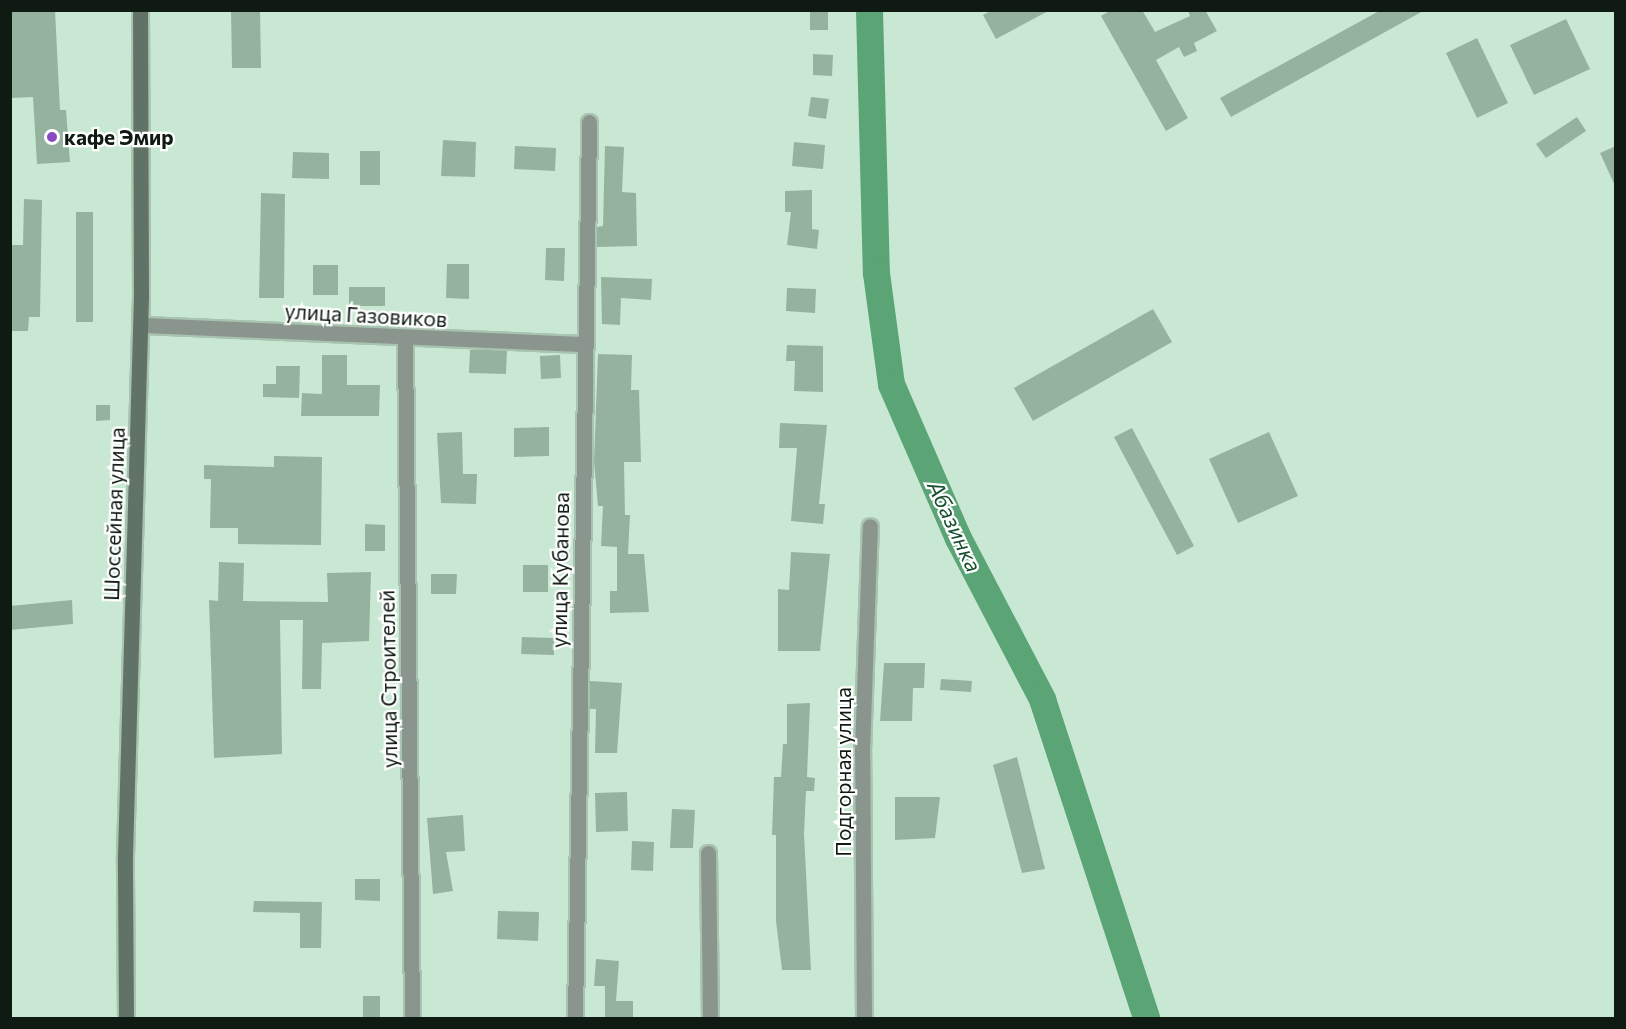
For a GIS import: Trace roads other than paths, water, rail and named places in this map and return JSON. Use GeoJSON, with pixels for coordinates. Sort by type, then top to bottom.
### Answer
{"type":"FeatureCollection","features":[{"type":"Feature","properties":{"kind":"main road","name":"Шоссейная улица"},"geometry":{"type":"LineString","coordinates":[[126,1018],[125,855],[142,233],[140,10]]}},
{"type":"Feature","properties":{"kind":"main road","name":"Шоссейная улица"},"geometry":{"type":"LineString","coordinates":[[131,1018],[146,325],[145,10]]}},
{"type":"Feature","properties":{"kind":"street","name":"улица Кубанова"},"geometry":{"type":"LineString","coordinates":[[575,1018],[589,122]]}},
{"type":"Feature","properties":{"kind":"street","name":"улица Газовиков"},"geometry":{"type":"LineString","coordinates":[[146,325],[405,339],[585,344]]}},
{"type":"Feature","properties":{"kind":"street","name":"улица Строителей"},"geometry":{"type":"LineString","coordinates":[[405,339],[412,1018]]}},
{"type":"Feature","properties":{"kind":"street","name":"Подгорная улица"},"geometry":{"type":"LineString","coordinates":[[864,1018],[862,751],[870,526]]}},
{"type":"Feature","properties":{"kind":"street"},"geometry":{"type":"LineString","coordinates":[[708,853],[710,1018]]}},
{"type":"Feature","properties":{"kind":"waterway","name":"Абазинка"},"geometry":{"type":"LineString","coordinates":[[869,10],[876,273],[891,384],[958,538],[1042,699],[1146,1018]]}},
{"type":"Feature","properties":{"kind":"place","name":"кафе Эмир"},"geometry":{"type":"Point","coordinates":[52,137]}}]}
